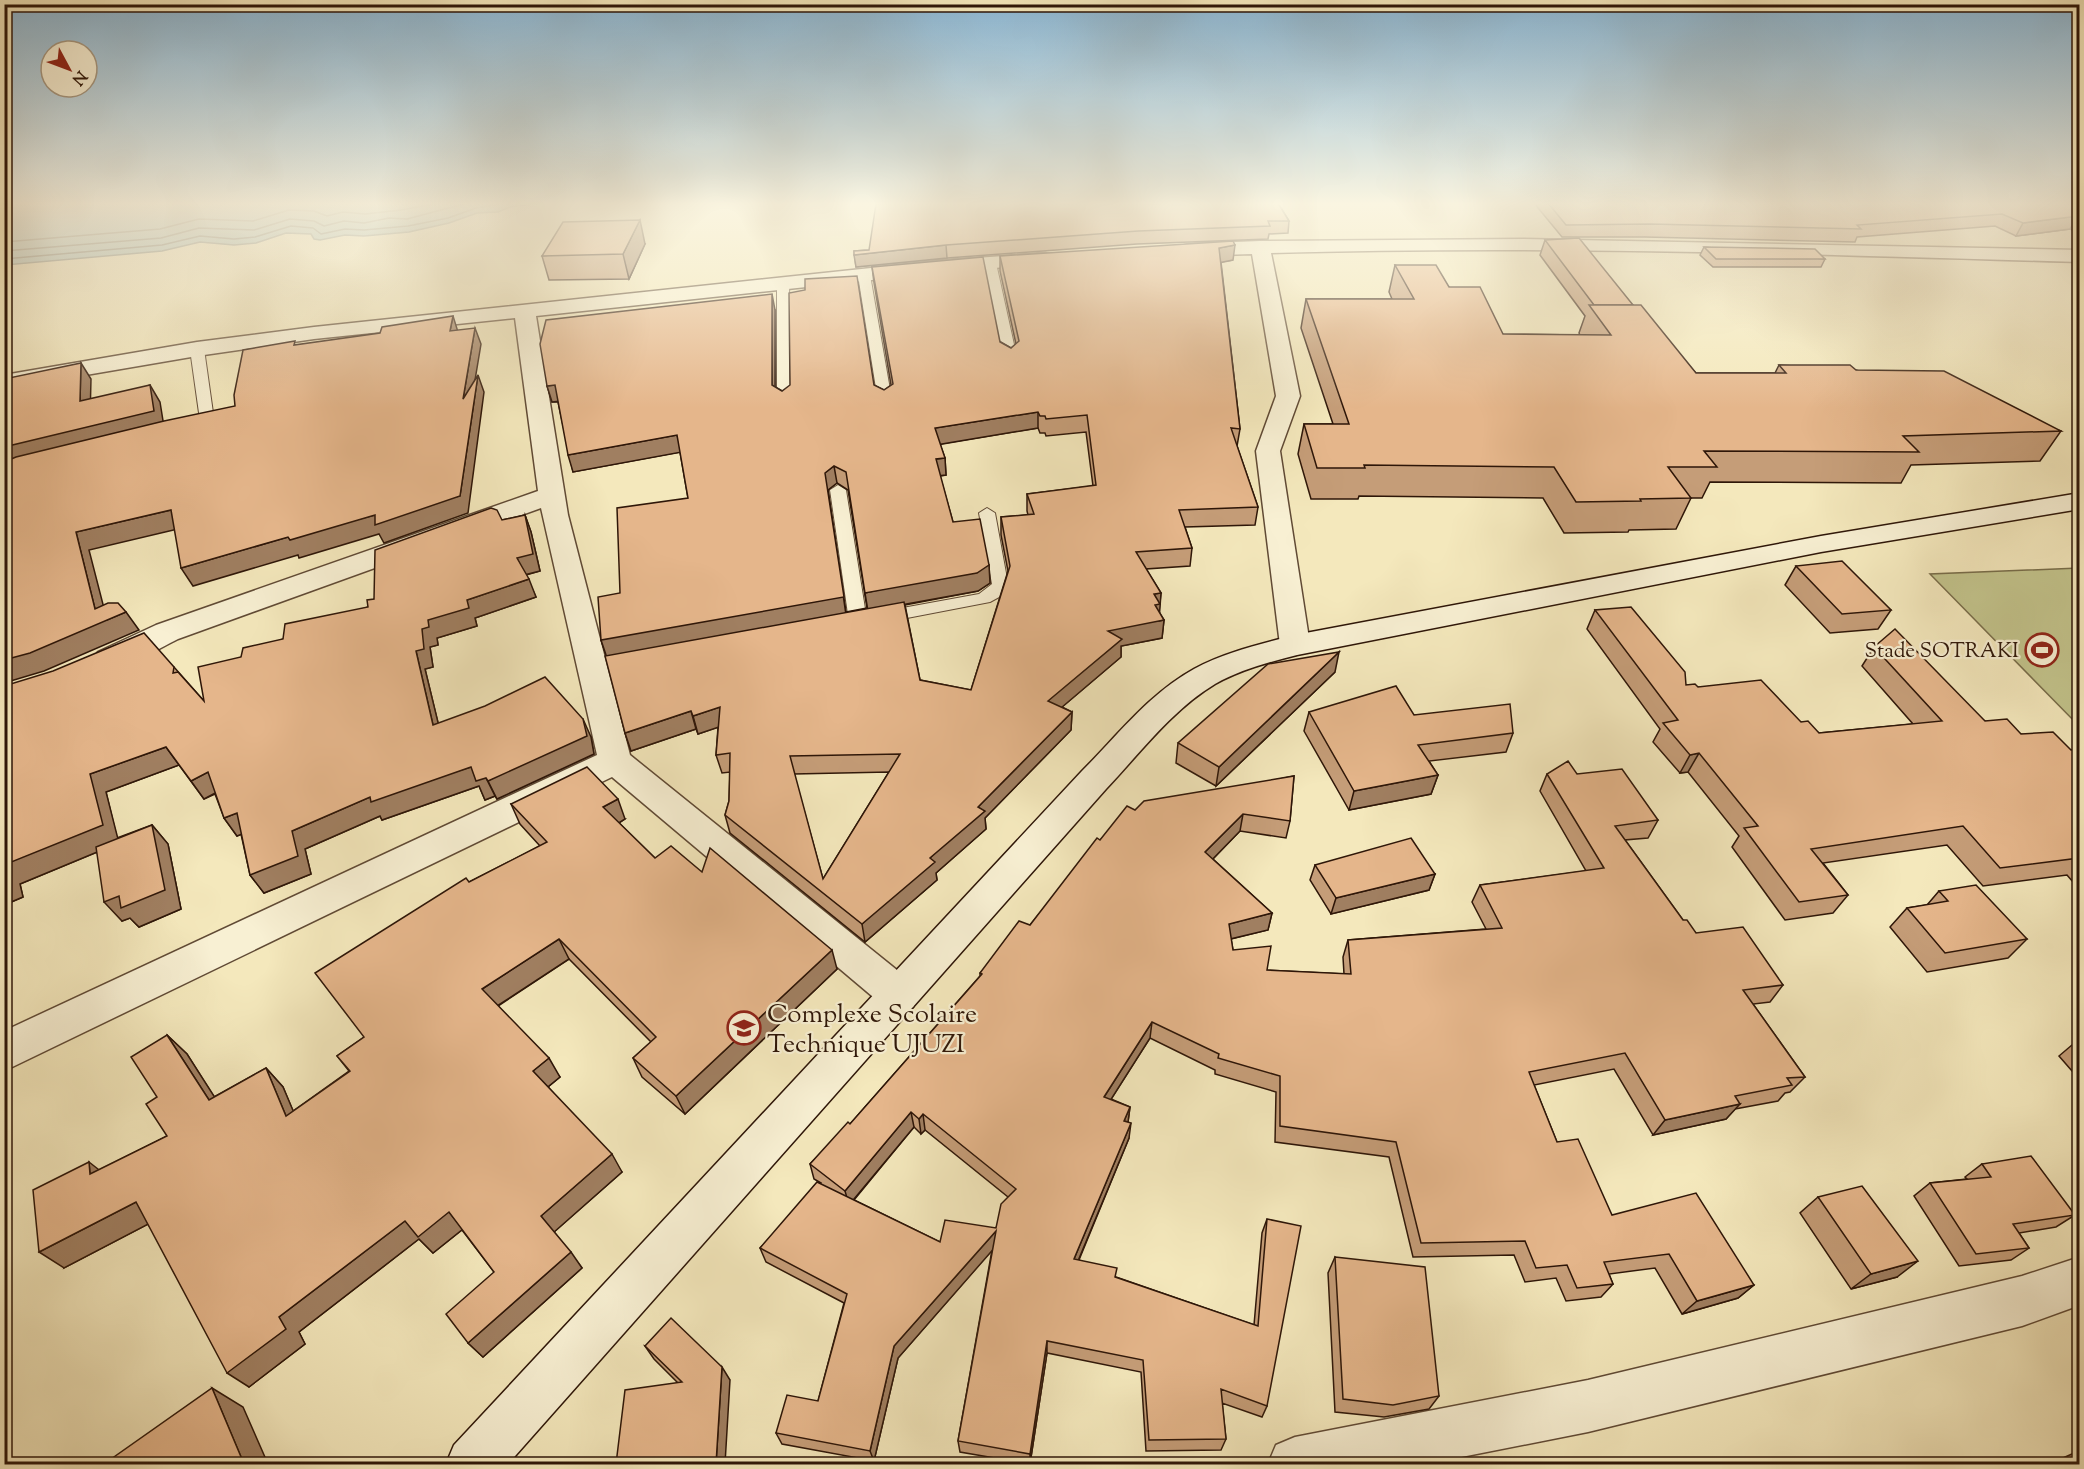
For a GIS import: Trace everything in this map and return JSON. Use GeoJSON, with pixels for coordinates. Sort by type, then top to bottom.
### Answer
{"type":"FeatureCollection","features":[{"type":"Feature","properties":{"kind":"street"},"geometry":{"type":"LineString","coordinates":[[4,382],[197,349],[314,333],[900,272]]}},
{"type":"Feature","properties":{"kind":"street"},"geometry":{"type":"LineString","coordinates":[[1265,272],[1288,396],[1268,451],[1295,645]]}},
{"type":"Feature","properties":{"kind":"street"},"geometry":{"type":"LineString","coordinates":[[525,312],[551,495],[603,666],[615,761],[899,995]]}},
{"type":"Feature","properties":{"kind":"street"},"geometry":{"type":"LineString","coordinates":[[84,669],[167,632],[551,495]]}},
{"type":"Feature","properties":{"kind":"street"},"geometry":{"type":"LineString","coordinates":[[473,1464],[1094,780],[1176,697],[1204,678],[1243,659],[1295,645],[1821,544],[2079,501]]}},
{"type":"Feature","properties":{"kind":"street"},"geometry":{"type":"LineString","coordinates":[[4,1052],[615,761]]}},
{"type":"Feature","properties":{"kind":"street"},"geometry":{"type":"LineString","coordinates":[[1295,1464],[1588,1406],[2022,1300],[2079,1281]]}},
{"type":"Feature","properties":{"kind":"lane"},"geometry":{"type":"LineString","coordinates":[[992,272],[1010,358]]}},
{"type":"Feature","properties":{"kind":"lane"},"geometry":{"type":"LineString","coordinates":[[864,275],[885,401]]}},
{"type":"Feature","properties":{"kind":"lane"},"geometry":{"type":"LineString","coordinates":[[783,284],[784,402]]}},
{"type":"Feature","properties":{"kind":"lane"},"geometry":{"type":"LineString","coordinates":[[177,432],[199,426],[207,420],[197,349]]}},
{"type":"Feature","properties":{"kind":"lane"},"geometry":{"type":"LineString","coordinates":[[838,490],[852,622],[984,598],[995,592],[1000,584],[987,513]]}},
{"type":"Feature","properties":{"kind":"green space","name":"Stade SOTRAKI"},"geometry":{"type":"Polygon","coordinates":[[[2080,568],[2079,726],[1930,574],[2080,568]]]}},
{"type":"Feature","properties":{"kind":"building"},"geometry":{"type":"Polygon","coordinates":[[[873,272],[986,272],[1000,342],[1011,348],[1019,341],[1003,272],[1222,272],[1240,429],[1231,428],[1258,507],[1179,510],[1192,548],[1136,552],[1161,593],[1154,594],[1160,604],[1155,605],[1164,620],[1108,631],[1122,639],[1048,701],[1072,712],[978,807],[985,811],[930,858],[935,862],[862,924],[725,815],[729,801],[730,753],[716,755],[720,707],[693,716],[691,711],[625,733],[605,656],[904,602],[920,680],[971,690],[1010,566],[1001,517],[1034,514],[1027,494],[1096,485],[1087,415],[1046,419],[1038,412],[935,428],[945,458],[936,459],[953,522],[980,519],[989,565],[977,573],[865,593],[846,472],[834,466],[825,473],[844,597],[601,640],[598,597],[620,593],[617,508],[688,498],[677,435],[568,455],[555,385],[547,386],[540,344],[546,320],[772,294],[772,385],[782,391],[790,385],[789,293],[805,290],[805,279],[857,276],[874,385],[884,390],[893,384],[873,272]],[[900,754],[790,756],[823,879],[900,754]]]}},
{"type":"Feature","properties":{"kind":"building"},"geometry":{"type":"Polygon","coordinates":[[[1399,272],[1440,272],[1449,287],[1480,287],[1503,334],[1611,335],[1589,305],[1641,305],[1696,373],[1786,373],[1779,365],[1850,365],[1856,370],[1944,371],[2061,431],[1903,436],[1919,452],[1704,451],[1717,467],[1668,467],[1691,498],[1640,499],[1641,501],[1576,502],[1554,467],[1364,465],[1365,468],[1317,468],[1304,424],[1349,424],[1306,299],[1414,299],[1399,272]]]}},
{"type":"Feature","properties":{"kind":"building"},"geometry":{"type":"Polygon","coordinates":[[[1569,272],[1606,272],[1633,305],[1594,305],[1569,272]]]}},
{"type":"Feature","properties":{"kind":"building"},"geometry":{"type":"Polygon","coordinates":[[[453,316],[450,331],[475,328],[463,399],[478,375],[460,496],[375,525],[375,515],[181,568],[171,510],[76,532],[95,609],[108,603],[118,603],[126,612],[30,653],[4,660],[4,462],[16,457],[164,421],[235,406],[234,395],[243,350],[295,341],[294,345],[380,333],[382,327],[453,316]]]}},
{"type":"Feature","properties":{"kind":"building"},"geometry":{"type":"Polygon","coordinates":[[[81,363],[80,401],[150,385],[154,411],[4,447],[4,379],[81,363]]]}},
{"type":"Feature","properties":{"kind":"building"},"geometry":{"type":"Polygon","coordinates":[[[491,508],[497,510],[502,520],[525,515],[533,554],[517,558],[529,579],[467,600],[469,608],[428,620],[429,627],[422,629],[424,649],[416,651],[433,725],[485,706],[545,677],[583,719],[587,736],[488,781],[486,778],[476,781],[471,767],[371,802],[370,797],[292,831],[298,856],[250,875],[237,813],[224,818],[208,772],[191,781],[166,747],[90,774],[103,825],[4,865],[4,686],[53,671],[144,633],[174,667],[173,673],[178,672],[204,701],[198,667],[241,657],[243,648],[283,639],[285,624],[368,607],[367,600],[374,599],[375,550],[491,508]]]}},
{"type":"Feature","properties":{"kind":"building"},"geometry":{"type":"Polygon","coordinates":[[[1842,561],[1891,610],[1842,614],[1796,566],[1842,561]]]}},
{"type":"Feature","properties":{"kind":"building"},"geometry":{"type":"Polygon","coordinates":[[[1631,607],[1685,672],[1686,685],[1695,684],[1698,687],[1761,680],[1801,722],[1808,721],[1819,733],[1942,721],[1874,647],[1895,629],[1985,721],[2007,719],[2021,734],[2053,732],[2071,750],[2079,752],[2079,858],[2000,868],[1963,826],[1811,849],[1848,895],[1799,902],[1744,828],[1758,826],[1699,753],[1690,755],[1663,723],[1678,720],[1595,610],[1631,607]]]}},
{"type":"Feature","properties":{"kind":"building"},"geometry":{"type":"Polygon","coordinates":[[[1339,652],[1219,767],[1178,743],[1268,664],[1339,652]]]}},
{"type":"Feature","properties":{"kind":"building"},"geometry":{"type":"Polygon","coordinates":[[[1396,686],[1414,715],[1510,704],[1513,733],[1418,745],[1438,775],[1354,791],[1309,712],[1396,686]]]}},
{"type":"Feature","properties":{"kind":"building"},"geometry":{"type":"Polygon","coordinates":[[[1568,761],[1577,774],[1622,769],[1658,820],[1615,826],[1683,920],[1687,920],[1696,933],[1743,927],[1783,985],[1743,990],[1805,1077],[1787,1078],[1792,1085],[1735,1096],[1740,1104],[1665,1120],[1625,1053],[1529,1072],[1557,1142],[1578,1139],[1612,1215],[1696,1193],[1754,1285],[1697,1301],[1669,1254],[1604,1262],[1613,1284],[1577,1288],[1567,1265],[1536,1268],[1525,1241],[1421,1243],[1396,1142],[1280,1126],[1280,1076],[1218,1058],[1219,1054],[1152,1022],[1104,1097],[1130,1107],[1124,1121],[1131,1123],[1074,1259],[1117,1268],[1115,1277],[1258,1326],[1267,1219],[1301,1226],[1267,1406],[1221,1389],[1226,1439],[1149,1440],[1143,1360],[1047,1341],[1030,1454],[958,1441],[996,1231],[894,1346],[870,1451],[776,1433],[787,1395],[818,1401],[847,1294],[760,1248],[817,1182],[940,1242],[945,1220],[996,1228],[1001,1204],[1016,1189],[923,1114],[919,1119],[911,1112],[845,1191],[810,1164],[848,1122],[850,1124],[982,974],[980,973],[1019,921],[1030,925],[1097,838],[1100,840],[1127,806],[1135,810],[1144,801],[1294,776],[1290,821],[1243,814],[1205,852],[1272,913],[1229,924],[1233,950],[1271,946],[1267,970],[1351,974],[1348,940],[1502,928],[1480,885],[1604,868],[1547,774],[1568,761]]]}},
{"type":"Feature","properties":{"kind":"building"},"geometry":{"type":"Polygon","coordinates":[[[587,767],[618,799],[603,807],[655,858],[671,846],[702,872],[710,848],[832,950],[676,1096],[633,1058],[656,1037],[559,939],[482,989],[549,1058],[533,1071],[612,1154],[541,1216],[571,1252],[468,1343],[446,1314],[494,1272],[449,1212],[418,1237],[405,1221],[279,1317],[286,1329],[227,1373],[136,1202],[39,1252],[33,1190],[89,1162],[90,1174],[167,1136],[146,1104],[157,1097],[131,1057],[167,1035],[209,1100],[266,1068],[286,1116],[350,1071],[337,1056],[364,1037],[315,973],[466,878],[469,882],[547,842],[511,804],[587,767]]]}},
{"type":"Feature","properties":{"kind":"building"},"geometry":{"type":"Polygon","coordinates":[[[152,825],[165,890],[121,908],[119,896],[104,902],[96,847],[152,825]]]}},
{"type":"Feature","properties":{"kind":"building"},"geometry":{"type":"Polygon","coordinates":[[[1411,838],[1435,874],[1336,898],[1315,865],[1411,838]]]}},
{"type":"Feature","properties":{"kind":"building"},"geometry":{"type":"Polygon","coordinates":[[[1976,885],[2027,939],[1945,953],[1907,908],[1948,901],[1939,891],[1976,885]]]}},
{"type":"Feature","properties":{"kind":"building"},"geometry":{"type":"Polygon","coordinates":[[[2031,1156],[2075,1215],[2013,1224],[2029,1248],[1976,1254],[1930,1183],[1991,1177],[1982,1164],[2031,1156]]]}},
{"type":"Feature","properties":{"kind":"building"},"geometry":{"type":"Polygon","coordinates":[[[1862,1186],[1918,1261],[1871,1274],[1818,1197],[1862,1186]]]}},
{"type":"Feature","properties":{"kind":"building"},"geometry":{"type":"Polygon","coordinates":[[[1335,1257],[1425,1267],[1439,1396],[1393,1405],[1343,1399],[1335,1257]]]}},
{"type":"Feature","properties":{"kind":"building"},"geometry":{"type":"Polygon","coordinates":[[[671,1318],[722,1367],[716,1464],[616,1464],[625,1390],[682,1382],[645,1346],[671,1318]]]}},
{"type":"Feature","properties":{"kind":"building"},"geometry":{"type":"Polygon","coordinates":[[[212,1388],[244,1464],[104,1464],[212,1388]]]}},
{"type":"Feature","properties":{"kind":"building"},"geometry":{"type":"Polygon","coordinates":[[[2079,1455],[2079,1464],[2066,1464],[2079,1455]]]}},
{"type":"Feature","properties":{"kind":"building"},"geometry":{"type":"Polygon","coordinates":[[[1464,1459],[1528,1460],[1530,1464],[1465,1464],[1464,1459]]]}},
{"type":"Feature","properties":{"kind":"place","name":"Stade SOTRAKI"},"geometry":{"type":"Point","coordinates":[2042,650]}},
{"type":"Feature","properties":{"kind":"place","name":"Complexe Scolaire Technique UJUZI"},"geometry":{"type":"Point","coordinates":[744,1028]}}]}
